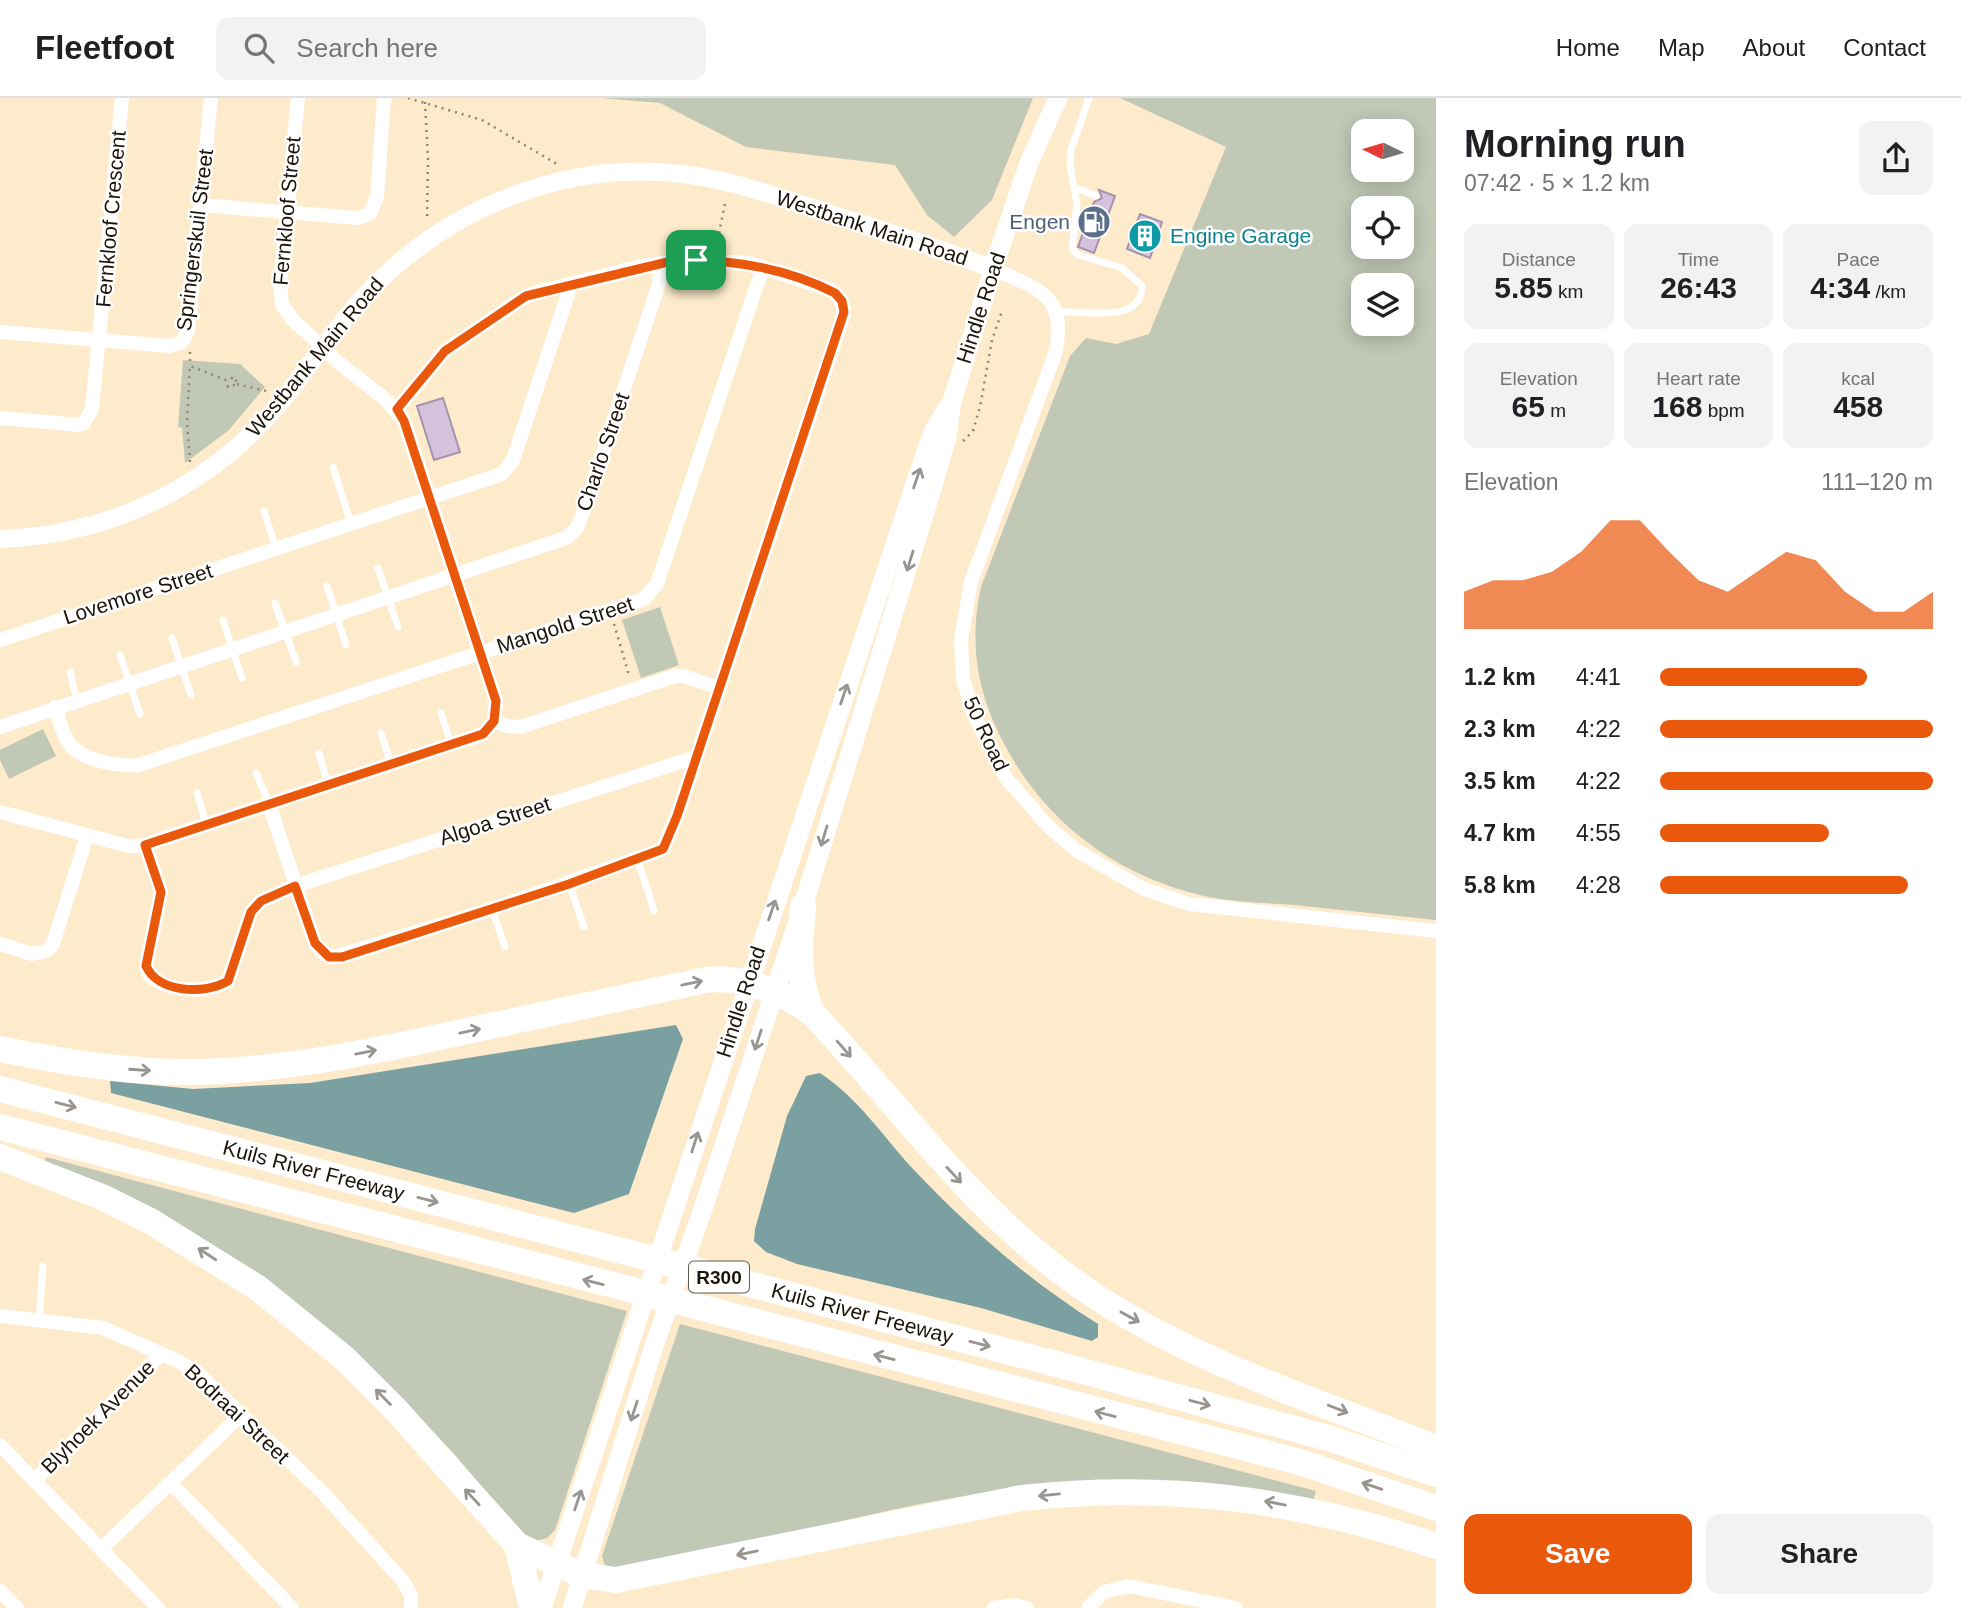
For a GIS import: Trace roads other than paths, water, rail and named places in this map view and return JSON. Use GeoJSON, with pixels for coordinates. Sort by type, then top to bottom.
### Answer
{"type":"FeatureCollection","features":[{"type":"Feature","properties":{"kind":"highway"},"geometry":{"type":"LineString","coordinates":[[803,906],[799,964],[803,993],[812,1013]]}},
{"type":"Feature","properties":{"kind":"highway"},"geometry":{"type":"LineString","coordinates":[[0,1049],[61,1061],[149,1070],[193,1072],[284,1066],[403,1045],[706,980],[725,979],[747,984],[796,1001],[812,1013],[978,1201],[1042,1258],[1090,1293],[1120,1312],[1215,1361],[1436,1448]]}},
{"type":"Feature","properties":{"kind":"highway","name":"Kuils River Freeway"},"geometry":{"type":"LineString","coordinates":[[0,1088],[1083,1371],[1328,1438],[1436,1474]]}},
{"type":"Feature","properties":{"kind":"highway","name":"Kuils River Freeway"},"geometry":{"type":"LineString","coordinates":[[0,1126],[1300,1462],[1436,1508]]}},
{"type":"Feature","properties":{"kind":"highway"},"geometry":{"type":"LineString","coordinates":[[0,1157],[102,1197],[152,1222],[258,1288],[344,1357],[396,1410],[517,1545],[582,1575],[616,1580],[967,1508],[1079,1492],[1178,1491],[1274,1503],[1345,1519],[1436,1546]]}},
{"type":"Feature","properties":{"kind":"highway"},"geometry":{"type":"LineString","coordinates":[[517,1545],[532,1608]]}},
{"type":"Feature","properties":{"kind":"main road","name":"Hindle Road"},"geometry":{"type":"LineString","coordinates":[[572,1608],[654,1346],[701,1215],[803,906],[932,489],[947,437],[952,401],[993,269],[1029,163],[1058,98]]}},
{"type":"Feature","properties":{"kind":"main road","name":"Hindle Road"},"geometry":{"type":"LineString","coordinates":[[542,1608],[916,481],[933,432],[952,401]]}},
{"type":"Feature","properties":{"kind":"street","name":"Fernkloof Crescent"},"geometry":{"type":"LineString","coordinates":[[0,418],[72,425],[84,423],[92,409],[122,98]]}},
{"type":"Feature","properties":{"kind":"street","name":"Springerskuil Street"},"geometry":{"type":"LineString","coordinates":[[100,340],[169,346],[178,344],[186,337],[211,98]]}},
{"type":"Feature","properties":{"kind":"street","name":"Fernkloof Street"},"geometry":{"type":"LineString","coordinates":[[298,98],[286,213],[282,304],[292,319],[338,362],[397,409]]}},
{"type":"Feature","properties":{"kind":"street"},"geometry":{"type":"LineString","coordinates":[[200,205],[357,218],[370,214],[377,197],[384,98]]}},
{"type":"Feature","properties":{"kind":"street","name":"Westbank Main Road"},"geometry":{"type":"LineString","coordinates":[[0,539],[44,536],[95,525],[172,493],[214,466],[249,437],[365,295],[393,267],[449,226],[514,194],[578,177],[646,172],[682,174],[730,183],[902,237],[993,269]]}},
{"type":"Feature","properties":{"kind":"street"},"geometry":{"type":"LineString","coordinates":[[0,813],[132,847],[145,845],[269,804],[328,785],[451,744],[483,734],[494,721],[496,701],[404,421],[397,409],[456,342],[526,296],[660,263],[714,261],[762,267],[835,293],[842,301],[844,312],[668,841],[658,853],[492,909],[334,957],[324,954],[315,943],[269,804]]}},
{"type":"Feature","properties":{"kind":"street","name":"Charlo Street"},"geometry":{"type":"LineString","coordinates":[[0,727],[557,542],[577,528],[659,284],[660,263]]}},
{"type":"Feature","properties":{"kind":"street","name":"Mangold Street"},"geometry":{"type":"LineString","coordinates":[[55,707],[66,737],[75,750],[118,764],[139,765],[638,601],[654,590],[762,267]]}},
{"type":"Feature","properties":{"kind":"street"},"geometry":{"type":"LineString","coordinates":[[993,269],[1039,290],[1050,299],[1058,312]]}},
{"type":"Feature","properties":{"kind":"street","name":"Lovemore Street"},"geometry":{"type":"LineString","coordinates":[[0,640],[494,477],[509,467],[571,285]]}},
{"type":"Feature","properties":{"kind":"street","name":"50 Road"},"geometry":{"type":"LineString","coordinates":[[1058,312],[1055,354],[975,570],[964,615],[963,679],[973,713],[1006,778],[1048,826],[1077,851],[1144,889],[1206,907],[1436,930]]}},
{"type":"Feature","properties":{"kind":"street"},"geometry":{"type":"LineString","coordinates":[[0,332],[100,340]]}},
{"type":"Feature","properties":{"kind":"street"},"geometry":{"type":"LineString","coordinates":[[494,721],[506,726],[520,727],[678,676],[719,688]]}},
{"type":"Feature","properties":{"kind":"street","name":"Algoa Street"},"geometry":{"type":"LineString","coordinates":[[145,845],[161,892],[146,966],[154,979],[181,989],[216,987],[228,981],[251,912],[261,901],[295,886],[696,757]]}},
{"type":"Feature","properties":{"kind":"street"},"geometry":{"type":"LineString","coordinates":[[0,944],[32,954],[47,951],[53,944],[87,836]]}},
{"type":"Feature","properties":{"kind":"street","name":"Bodraai Street"},"geometry":{"type":"LineString","coordinates":[[0,1316],[103,1328],[199,1374],[323,1493],[403,1581],[411,1595],[411,1608]]}},
{"type":"Feature","properties":{"kind":"street","name":"Blyhoek Avenue"},"geometry":{"type":"LineString","coordinates":[[36,1480],[161,1354]]}},
{"type":"Feature","properties":{"kind":"street"},"geometry":{"type":"LineString","coordinates":[[101,1549],[240,1416]]}},
{"type":"Feature","properties":{"kind":"street"},"geometry":{"type":"LineString","coordinates":[[0,1446],[158,1608]]}},
{"type":"Feature","properties":{"kind":"street"},"geometry":{"type":"LineString","coordinates":[[173,1483],[289,1607]]}},
{"type":"Feature","properties":{"kind":"street"},"geometry":{"type":"LineString","coordinates":[[1088,1608],[1104,1592],[1121,1586],[1174,1602],[1236,1608]]}},
{"type":"Feature","properties":{"kind":"street"},"geometry":{"type":"LineString","coordinates":[[0,1591],[17,1608]]}},
{"type":"Feature","properties":{"kind":"street"},"geometry":{"type":"LineString","coordinates":[[994,1608],[1015,1605],[1027,1608]]}},
{"type":"Feature","properties":{"kind":"lane"},"geometry":{"type":"LineString","coordinates":[[1058,312],[1118,313],[1139,301],[1142,293],[1140,281],[1122,268],[1078,255],[1072,249],[1077,217],[1071,150],[1089,98]]}},
{"type":"Feature","properties":{"kind":"lane"},"geometry":{"type":"LineString","coordinates":[[1074,187],[1096,196]]}},
{"type":"Feature","properties":{"kind":"lane"},"geometry":{"type":"LineString","coordinates":[[333,467],[351,524]]}},
{"type":"Feature","properties":{"kind":"lane"},"geometry":{"type":"LineString","coordinates":[[264,511],[277,549]]}},
{"type":"Feature","properties":{"kind":"lane"},"geometry":{"type":"LineString","coordinates":[[378,568],[398,627]]}},
{"type":"Feature","properties":{"kind":"lane"},"geometry":{"type":"LineString","coordinates":[[327,586],[346,645]]}},
{"type":"Feature","properties":{"kind":"lane"},"geometry":{"type":"LineString","coordinates":[[275,603],[296,662]]}},
{"type":"Feature","properties":{"kind":"lane"},"geometry":{"type":"LineString","coordinates":[[223,620],[242,678]]}},
{"type":"Feature","properties":{"kind":"lane"},"geometry":{"type":"LineString","coordinates":[[172,638],[191,695]]}},
{"type":"Feature","properties":{"kind":"lane"},"geometry":{"type":"LineString","coordinates":[[120,655],[128,685],[140,713]]}},
{"type":"Feature","properties":{"kind":"lane"},"geometry":{"type":"LineString","coordinates":[[70,673],[77,700]]}},
{"type":"Feature","properties":{"kind":"lane"},"geometry":{"type":"LineString","coordinates":[[441,713],[451,744]]}},
{"type":"Feature","properties":{"kind":"lane"},"geometry":{"type":"LineString","coordinates":[[381,733],[391,764]]}},
{"type":"Feature","properties":{"kind":"lane"},"geometry":{"type":"LineString","coordinates":[[319,753],[328,785]]}},
{"type":"Feature","properties":{"kind":"lane"},"geometry":{"type":"LineString","coordinates":[[256,773],[269,804]]}},
{"type":"Feature","properties":{"kind":"lane"},"geometry":{"type":"LineString","coordinates":[[197,793],[206,825]]}},
{"type":"Feature","properties":{"kind":"lane"},"geometry":{"type":"LineString","coordinates":[[638,860],[654,911]]}},
{"type":"Feature","properties":{"kind":"lane"},"geometry":{"type":"LineString","coordinates":[[569,884],[584,927]]}},
{"type":"Feature","properties":{"kind":"lane"},"geometry":{"type":"LineString","coordinates":[[492,909],[505,947]]}},
{"type":"Feature","properties":{"kind":"lane"},"geometry":{"type":"LineString","coordinates":[[39,1320],[43,1266]]}},
{"type":"Feature","properties":{"kind":"water"},"geometry":{"type":"Polygon","coordinates":[[[676,1025],[683,1039],[629,1194],[574,1213],[111,1093],[110,1081],[193,1089],[310,1083],[676,1025]]]}},
{"type":"Feature","properties":{"kind":"water"},"geometry":{"type":"Polygon","coordinates":[[[820,1073],[858,1105],[913,1169],[978,1232],[1047,1290],[1098,1324],[1098,1337],[1092,1341],[981,1308],[797,1264],[766,1252],[754,1241],[787,1116],[806,1076],[820,1073]]]}},
{"type":"Feature","properties":{"kind":"place","name":"Engen"},"geometry":{"type":"Point","coordinates":[1094,222]}},
{"type":"Feature","properties":{"kind":"place","name":"Engine Garage"},"geometry":{"type":"Point","coordinates":[1145,236]}}]}
